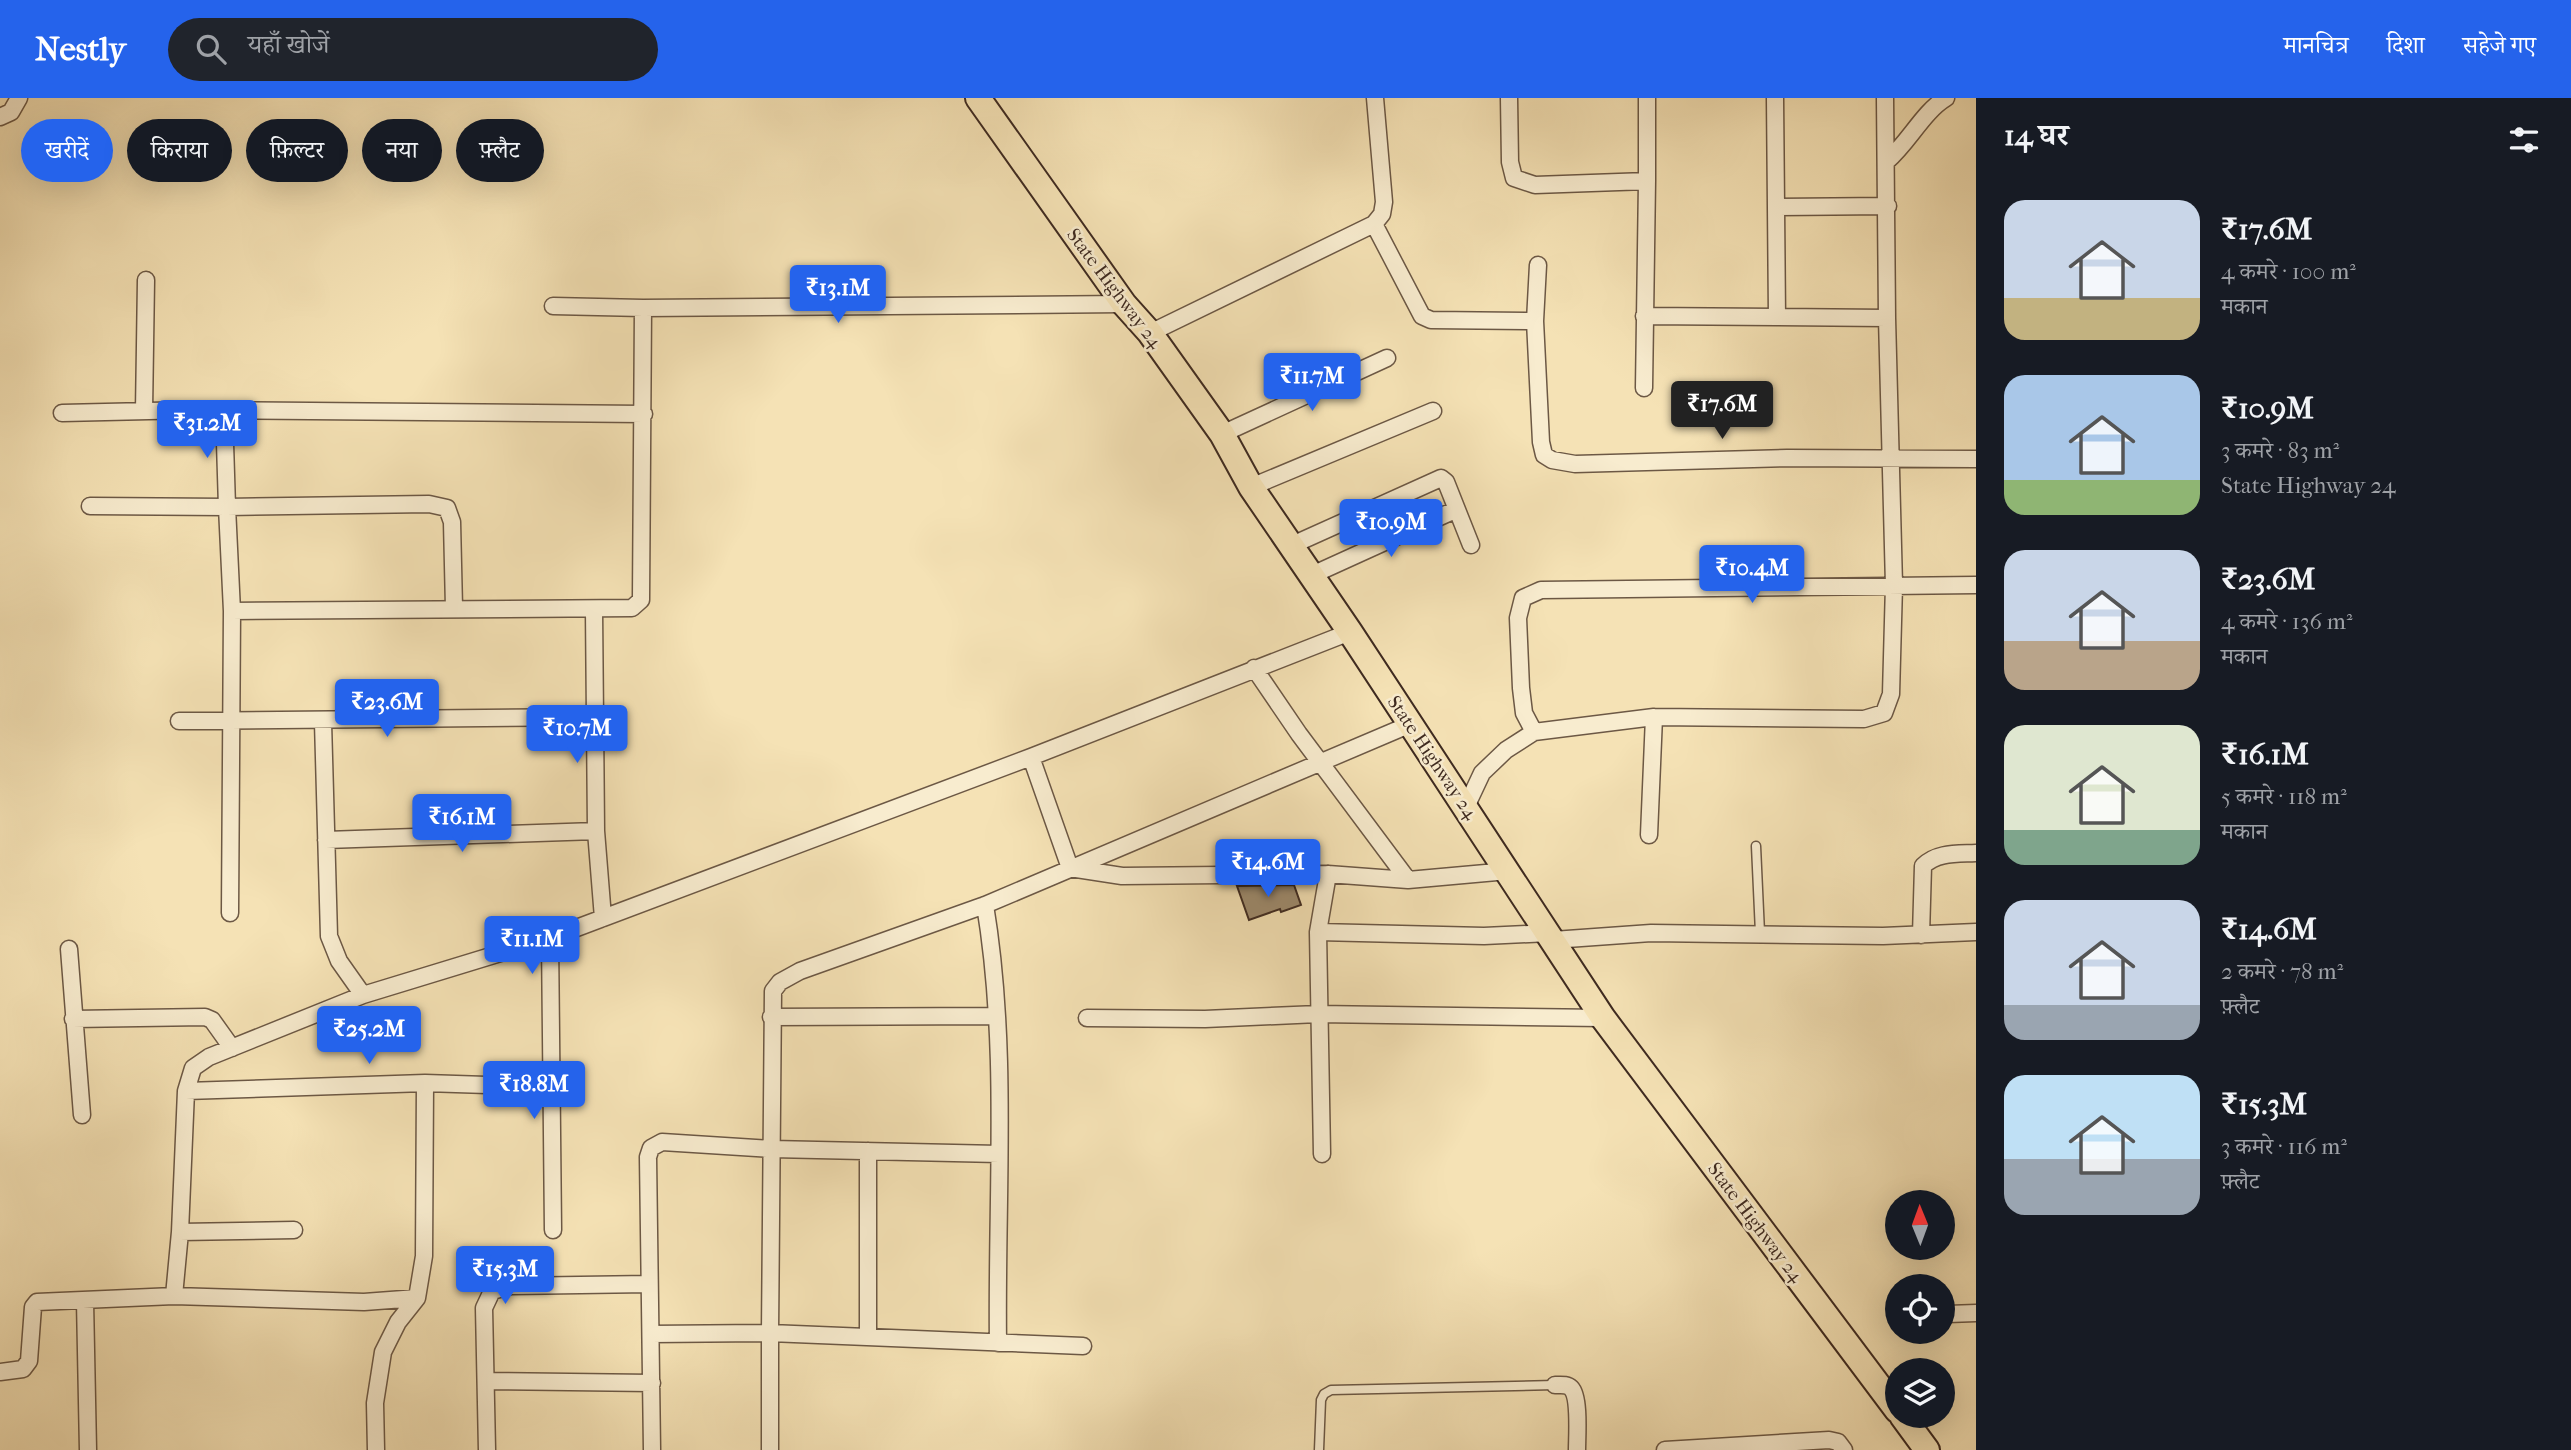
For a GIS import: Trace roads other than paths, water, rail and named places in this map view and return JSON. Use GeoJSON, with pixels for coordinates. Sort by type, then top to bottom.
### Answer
{"type":"FeatureCollection","features":[{"type":"Feature","properties":{"kind":"main road","name":"State Highway 24"},"geometry":{"type":"LineString","coordinates":[[978,98],[1124,304],[1150,333],[1222,434],[1251,487],[1350,632],[1603,1018],[1885,1393]]}},
{"type":"Feature","properties":{"kind":"main road"},"geometry":{"type":"LineString","coordinates":[[1911,1428],[1927,1450]]}},
{"type":"Feature","properties":{"kind":"street"},"geometry":{"type":"LineString","coordinates":[[0,117],[11,112],[19,98]]}},
{"type":"Feature","properties":{"kind":"street"},"geometry":{"type":"LineString","coordinates":[[1150,333],[1374,224],[1382,214],[1384,202],[1375,98]]}},
{"type":"Feature","properties":{"kind":"street"},"geometry":{"type":"LineString","coordinates":[[1509,98],[1510,162],[1514,178],[1535,185],[1647,181]]}},
{"type":"Feature","properties":{"kind":"street"},"geometry":{"type":"LineString","coordinates":[[1644,388],[1647,98]]}},
{"type":"Feature","properties":{"kind":"street"},"geometry":{"type":"LineString","coordinates":[[1775,98],[1777,317]]}},
{"type":"Feature","properties":{"kind":"street"},"geometry":{"type":"LineString","coordinates":[[1466,807],[1482,773],[1506,750],[1534,732],[1654,717],[1864,719],[1884,713],[1891,694],[1895,585],[1887,318],[1885,98]]}},
{"type":"Feature","properties":{"kind":"street"},"geometry":{"type":"LineString","coordinates":[[1887,161],[1906,143],[1935,105],[1946,98]]}},
{"type":"Feature","properties":{"kind":"street"},"geometry":{"type":"LineString","coordinates":[[1778,207],[1888,206]]}},
{"type":"Feature","properties":{"kind":"street"},"geometry":{"type":"LineString","coordinates":[[1374,224],[1422,316],[1431,320],[1535,321]]}},
{"type":"Feature","properties":{"kind":"street"},"geometry":{"type":"LineString","coordinates":[[1538,265],[1535,321],[1541,442],[1544,455],[1552,460],[1575,464],[1787,458],[1976,459]]}},
{"type":"Feature","properties":{"kind":"street"},"geometry":{"type":"LineString","coordinates":[[144,411],[146,280]]}},
{"type":"Feature","properties":{"kind":"street"},"geometry":{"type":"LineString","coordinates":[[553,306],[643,308],[1124,304]]}},
{"type":"Feature","properties":{"kind":"street"},"geometry":{"type":"LineString","coordinates":[[232,611],[632,608],[641,600],[643,308]]}},
{"type":"Feature","properties":{"kind":"street"},"geometry":{"type":"LineString","coordinates":[[1644,316],[1887,318]]}},
{"type":"Feature","properties":{"kind":"street"},"geometry":{"type":"LineString","coordinates":[[1222,434],[1387,358]]}},
{"type":"Feature","properties":{"kind":"street"},"geometry":{"type":"LineString","coordinates":[[223,411],[232,611],[230,913]]}},
{"type":"Feature","properties":{"kind":"street"},"geometry":{"type":"LineString","coordinates":[[62,413],[223,411],[644,414]]}},
{"type":"Feature","properties":{"kind":"street"},"geometry":{"type":"LineString","coordinates":[[1251,487],[1433,411]]}},
{"type":"Feature","properties":{"kind":"street"},"geometry":{"type":"LineString","coordinates":[[1290,546],[1441,478],[1446,482],[1471,545]]}},
{"type":"Feature","properties":{"kind":"street"},"geometry":{"type":"LineString","coordinates":[[89,506],[227,508],[429,504],[447,508],[452,522],[454,608]]}},
{"type":"Feature","properties":{"kind":"street"},"geometry":{"type":"LineString","coordinates":[[1312,575],[1455,510]]}},
{"type":"Feature","properties":{"kind":"street"},"geometry":{"type":"LineString","coordinates":[[1534,732],[1524,712],[1518,618],[1523,598],[1541,590],[1976,585]]}},
{"type":"Feature","properties":{"kind":"street"},"geometry":{"type":"LineString","coordinates":[[594,610],[596,831],[603,918]]}},
{"type":"Feature","properties":{"kind":"street"},"geometry":{"type":"LineString","coordinates":[[174,1296],[180,1232],[186,1091],[193,1069],[209,1057],[363,995],[550,938],[1031,757],[1254,667],[1350,632]]}},
{"type":"Feature","properties":{"kind":"street"},"geometry":{"type":"LineString","coordinates":[[1254,667],[1408,880]]}},
{"type":"Feature","properties":{"kind":"street"},"geometry":{"type":"LineString","coordinates":[[1649,835],[1654,717]]}},
{"type":"Feature","properties":{"kind":"street"},"geometry":{"type":"LineString","coordinates":[[179,721],[596,718]]}},
{"type":"Feature","properties":{"kind":"street"},"geometry":{"type":"LineString","coordinates":[[323,722],[329,936],[339,961],[363,995]]}},
{"type":"Feature","properties":{"kind":"street"},"geometry":{"type":"LineString","coordinates":[[770,1450],[771,1017],[773,991],[780,982],[800,971],[985,905],[1410,723]]}},
{"type":"Feature","properties":{"kind":"street"},"geometry":{"type":"LineString","coordinates":[[1031,757],[1070,868]]}},
{"type":"Feature","properties":{"kind":"street"},"geometry":{"type":"LineString","coordinates":[[326,841],[596,831]]}},
{"type":"Feature","properties":{"kind":"street"},"geometry":{"type":"LineString","coordinates":[[1921,935],[1923,866],[1942,855],[1976,853]]}},
{"type":"Feature","properties":{"kind":"street"},"geometry":{"type":"LineString","coordinates":[[1070,868],[1122,876],[1328,874],[1408,880],[1508,871]]}},
{"type":"Feature","properties":{"kind":"street"},"geometry":{"type":"LineString","coordinates":[[1322,1154],[1318,932],[1328,874]]}},
{"type":"Feature","properties":{"kind":"street"},"geometry":{"type":"LineString","coordinates":[[985,905],[993,953],[997,1016],[998,1343]]}},
{"type":"Feature","properties":{"kind":"street"},"geometry":{"type":"LineString","coordinates":[[1318,932],[1551,936],[1651,933],[1921,935],[1976,932]]}},
{"type":"Feature","properties":{"kind":"street"},"geometry":{"type":"LineString","coordinates":[[550,938],[553,1230]]}},
{"type":"Feature","properties":{"kind":"street"},"geometry":{"type":"LineString","coordinates":[[69,949],[82,1115]]}},
{"type":"Feature","properties":{"kind":"street"},"geometry":{"type":"LineString","coordinates":[[1087,1018],[1205,1019],[1318,1014],[1603,1018]]}},
{"type":"Feature","properties":{"kind":"street"},"geometry":{"type":"LineString","coordinates":[[771,1017],[997,1016]]}},
{"type":"Feature","properties":{"kind":"street"},"geometry":{"type":"LineString","coordinates":[[73,1019],[205,1017],[212,1020],[232,1048]]}},
{"type":"Feature","properties":{"kind":"street"},"geometry":{"type":"LineString","coordinates":[[186,1091],[425,1083],[552,1087]]}},
{"type":"Feature","properties":{"kind":"street"},"geometry":{"type":"LineString","coordinates":[[376,1450],[375,1402],[383,1352],[398,1322],[417,1298],[424,1256],[425,1083]]}},
{"type":"Feature","properties":{"kind":"street"},"geometry":{"type":"LineString","coordinates":[[652,1450],[649,1284],[651,1148],[663,1142],[772,1149],[999,1154]]}},
{"type":"Feature","properties":{"kind":"street"},"geometry":{"type":"LineString","coordinates":[[868,1337],[869,1151]]}},
{"type":"Feature","properties":{"kind":"street"},"geometry":{"type":"LineString","coordinates":[[180,1232],[294,1230]]}},
{"type":"Feature","properties":{"kind":"street"},"geometry":{"type":"LineString","coordinates":[[487,1450],[484,1308],[492,1291],[511,1286],[649,1284]]}},
{"type":"Feature","properties":{"kind":"street"},"geometry":{"type":"LineString","coordinates":[[0,1372],[23,1369],[29,1361],[33,1307],[37,1302],[174,1296],[364,1303],[417,1298]]}},
{"type":"Feature","properties":{"kind":"street"},"geometry":{"type":"LineString","coordinates":[[85,1301],[88,1450]]}},
{"type":"Feature","properties":{"kind":"street"},"geometry":{"type":"LineString","coordinates":[[1955,1314],[1976,1313]]}},
{"type":"Feature","properties":{"kind":"street"},"geometry":{"type":"LineString","coordinates":[[651,1334],[770,1333],[1083,1346]]}},
{"type":"Feature","properties":{"kind":"street"},"geometry":{"type":"LineString","coordinates":[[486,1381],[652,1383]]}},
{"type":"Feature","properties":{"kind":"street"},"geometry":{"type":"LineString","coordinates":[[1555,1385],[1567,1385],[1573,1390],[1576,1400],[1577,1450]]}},
{"type":"Feature","properties":{"kind":"street"},"geometry":{"type":"LineString","coordinates":[[1665,1450],[1829,1440],[1838,1442],[1844,1450]]}},
{"type":"Feature","properties":{"kind":"lane"},"geometry":{"type":"LineString","coordinates":[[1756,846],[1760,933]]}},
{"type":"Feature","properties":{"kind":"lane"},"geometry":{"type":"LineString","coordinates":[[1319,1450],[1321,1400],[1324,1394],[1331,1390],[1555,1385]]}}]}
